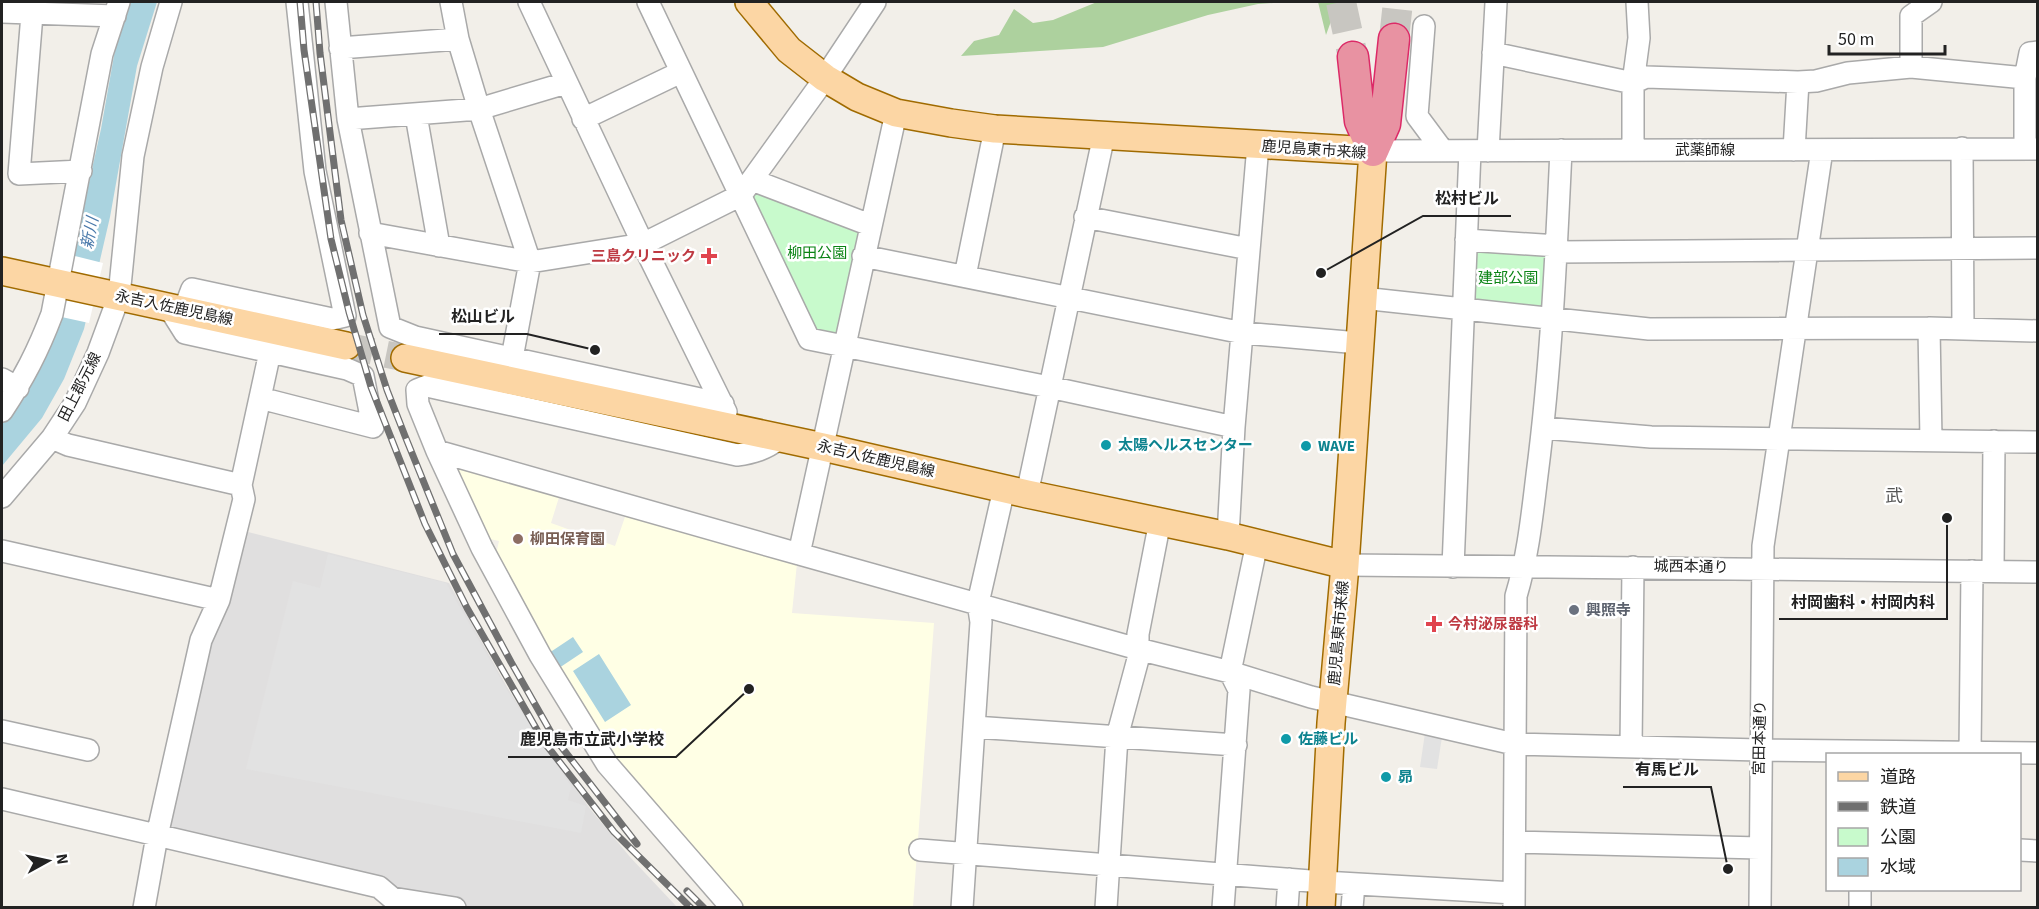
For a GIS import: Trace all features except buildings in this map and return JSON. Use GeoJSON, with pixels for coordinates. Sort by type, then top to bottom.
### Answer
{"type":"FeatureCollection","features":[{"type":"Feature","properties":{"kind":"highway"},"geometry":{"type":"LineString","coordinates":[[1373,151],[1385,124],[1394,39]]}},
{"type":"Feature","properties":{"kind":"highway"},"geometry":{"type":"LineString","coordinates":[[1353,57],[1360,121],[1373,151]]}},
{"type":"Feature","properties":{"kind":"main road","name":"鹿児島東市来線"},"geometry":{"type":"LineString","coordinates":[[749,2],[789,50],[825,78],[856,97],[896,113],[995,129],[1373,151],[1345,565],[1333,702],[1322,895]]}},
{"type":"Feature","properties":{"kind":"main road","name":"永吉入佐鹿児島線"},"geometry":{"type":"LineString","coordinates":[[2,271],[346,346]]}},
{"type":"Feature","properties":{"kind":"main road","name":"永吉入佐鹿児島線"},"geometry":{"type":"LineString","coordinates":[[405,358],[728,417],[779,439],[1228,536],[1345,565]]}},
{"type":"Feature","properties":{"kind":"street","name":"田上郡元線"},"geometry":{"type":"LineString","coordinates":[[2,497],[52,438],[75,403],[95,361],[119,296],[133,156],[152,67],[171,2]]}},
{"type":"Feature","properties":{"kind":"street"},"geometry":{"type":"LineString","coordinates":[[260,398],[373,427],[363,376],[347,369],[185,333],[176,308],[192,289],[332,319],[345,316],[315,171],[297,2]]}},
{"type":"Feature","properties":{"kind":"street"},"geometry":{"type":"LineString","coordinates":[[336,2],[348,119],[390,327],[415,337],[512,358],[728,417]]}},
{"type":"Feature","properties":{"kind":"street"},"geometry":{"type":"LineString","coordinates":[[451,2],[479,109],[530,262],[512,358]]}},
{"type":"Feature","properties":{"kind":"street"},"geometry":{"type":"LineString","coordinates":[[529,2],[583,119],[728,417]]}},
{"type":"Feature","properties":{"kind":"street"},"geometry":{"type":"LineString","coordinates":[[648,2],[681,72],[746,188],[809,339],[843,348],[1049,387],[1234,427]]}},
{"type":"Feature","properties":{"kind":"street"},"geometry":{"type":"LineString","coordinates":[[370,233],[530,262],[643,244],[746,188],[825,78],[875,2]]}},
{"type":"Feature","properties":{"kind":"street"},"geometry":{"type":"LineString","coordinates":[[1634,149],[1634,83],[1639,38],[1637,2]]}},
{"type":"Feature","properties":{"kind":"street"},"geometry":{"type":"LineString","coordinates":[[1911,67],[1910,9],[1931,2]]}},
{"type":"Feature","properties":{"kind":"street"},"geometry":{"type":"LineString","coordinates":[[1453,567],[1466,240],[1493,53],[1496,3]]}},
{"type":"Feature","properties":{"kind":"street"},"geometry":{"type":"LineString","coordinates":[[32,7],[19,174],[81,171]]}},
{"type":"Feature","properties":{"kind":"street"},"geometry":{"type":"LineString","coordinates":[[2,12],[32,7],[117,9],[102,54],[52,314],[38,352],[10,383],[2,411]]}},
{"type":"Feature","properties":{"kind":"street"},"geometry":{"type":"LineString","coordinates":[[1424,26],[1417,116],[1443,151]]}},
{"type":"Feature","properties":{"kind":"street"},"geometry":{"type":"LineString","coordinates":[[340,48],[459,39]]}},
{"type":"Feature","properties":{"kind":"street"},"geometry":{"type":"LineString","coordinates":[[2031,149],[2025,78],[2030,53],[2037,52]]}},
{"type":"Feature","properties":{"kind":"street"},"geometry":{"type":"LineString","coordinates":[[1493,53],[1634,83],[1646,77],[1816,81],[1848,73],[1911,67],[2025,78]]}},
{"type":"Feature","properties":{"kind":"street"},"geometry":{"type":"LineString","coordinates":[[583,119],[681,72]]}},
{"type":"Feature","properties":{"kind":"street"},"geometry":{"type":"LineString","coordinates":[[1794,150],[1798,82]]}},
{"type":"Feature","properties":{"kind":"street"},"geometry":{"type":"LineString","coordinates":[[348,119],[479,109],[566,83]]}},
{"type":"Feature","properties":{"kind":"street"},"geometry":{"type":"LineString","coordinates":[[799,554],[896,113]]}},
{"type":"Feature","properties":{"kind":"street"},"geometry":{"type":"LineString","coordinates":[[416,115],[439,246]]}},
{"type":"Feature","properties":{"kind":"street"},"geometry":{"type":"LineString","coordinates":[[965,276],[995,129]]}},
{"type":"Feature","properties":{"kind":"street"},"geometry":{"type":"LineString","coordinates":[[962,908],[981,622],[978,603],[1049,387],[1104,135]]}},
{"type":"Feature","properties":{"kind":"street"},"geometry":{"type":"LineString","coordinates":[[1228,536],[1234,427],[1258,145]]}},
{"type":"Feature","properties":{"kind":"street"},"geometry":{"type":"LineString","coordinates":[[1962,148],[1963,329]]}},
{"type":"Feature","properties":{"kind":"street","name":"武薬師線"},"geometry":{"type":"LineString","coordinates":[[1373,151],[2031,149]]}},
{"type":"Feature","properties":{"kind":"street"},"geometry":{"type":"LineString","coordinates":[[920,850],[1289,879],[1322,895],[1354,884],[1514,900],[1516,596],[1525,567],[1543,428],[1557,249],[1561,150]]}},
{"type":"Feature","properties":{"kind":"street","name":"宮田本通り"},"geometry":{"type":"LineString","coordinates":[[1760,908],[1763,546],[1822,150]]}},
{"type":"Feature","properties":{"kind":"street"},"geometry":{"type":"LineString","coordinates":[[746,188],[870,225]]}},
{"type":"Feature","properties":{"kind":"street"},"geometry":{"type":"LineString","coordinates":[[1085,217],[1249,249]]}},
{"type":"Feature","properties":{"kind":"street"},"geometry":{"type":"LineString","coordinates":[[1466,240],[1557,249],[2037,248]]}},
{"type":"Feature","properties":{"kind":"street"},"geometry":{"type":"LineString","coordinates":[[863,256],[1243,333],[1359,344]]}},
{"type":"Feature","properties":{"kind":"street"},"geometry":{"type":"LineString","coordinates":[[1362,298],[1649,329],[1929,328],[2037,331]]}},
{"type":"Feature","properties":{"kind":"street"},"geometry":{"type":"LineString","coordinates":[[1929,328],[1931,440]]}},
{"type":"Feature","properties":{"kind":"street"},"geometry":{"type":"LineString","coordinates":[[144,908],[157,836],[201,640],[219,600],[244,499],[242,485],[270,352]]}},
{"type":"Feature","properties":{"kind":"street"},"geometry":{"type":"LineString","coordinates":[[732,908],[607,764],[540,655],[482,548],[436,451],[418,404],[417,390],[427,386],[737,454],[756,453],[779,439]]}},
{"type":"Feature","properties":{"kind":"street"},"geometry":{"type":"LineString","coordinates":[[1543,428],[1651,437],[2037,442]]}},
{"type":"Feature","properties":{"kind":"street"},"geometry":{"type":"LineString","coordinates":[[52,438],[68,446],[242,485]]}},
{"type":"Feature","properties":{"kind":"street"},"geometry":{"type":"LineString","coordinates":[[1970,752],[1994,441]]}},
{"type":"Feature","properties":{"kind":"street"},"geometry":{"type":"LineString","coordinates":[[436,451],[799,554],[1230,672],[1311,697],[1514,744],[1862,752],[2037,753]]}},
{"type":"Feature","properties":{"kind":"street"},"geometry":{"type":"LineString","coordinates":[[1106,908],[1117,737],[1138,659],[1138,634],[1160,521]]}},
{"type":"Feature","properties":{"kind":"street"},"geometry":{"type":"LineString","coordinates":[[1223,908],[1239,690],[1230,672],[1257,543]]}},
{"type":"Feature","properties":{"kind":"street"},"geometry":{"type":"LineString","coordinates":[[2,551],[219,600]]}},
{"type":"Feature","properties":{"kind":"street","name":"城西本通り"},"geometry":{"type":"LineString","coordinates":[[1345,565],[2037,572]]}},
{"type":"Feature","properties":{"kind":"street"},"geometry":{"type":"LineString","coordinates":[[1631,747],[1633,567]]}},
{"type":"Feature","properties":{"kind":"street"},"geometry":{"type":"LineString","coordinates":[[974,727],[1236,745]]}},
{"type":"Feature","properties":{"kind":"street"},"geometry":{"type":"LineString","coordinates":[[2,731],[88,750]]}},
{"type":"Feature","properties":{"kind":"street"},"geometry":{"type":"LineString","coordinates":[[2,799],[379,887],[392,898],[455,908]]}},
{"type":"Feature","properties":{"kind":"street"},"geometry":{"type":"LineString","coordinates":[[1515,842],[1760,848]]}},
{"type":"Feature","properties":{"kind":"street"},"geometry":{"type":"LineString","coordinates":[[2021,850],[2037,850]]}},
{"type":"Feature","properties":{"kind":"street"},"geometry":{"type":"LineString","coordinates":[[1287,908],[1289,879]]}},
{"type":"Feature","properties":{"kind":"street"},"geometry":{"type":"LineString","coordinates":[[1352,908],[1354,884]]}},
{"type":"Feature","properties":{"kind":"street"},"geometry":{"type":"LineString","coordinates":[[1860,891],[1860,908]]}},
{"type":"Feature","properties":{"kind":"shaded area"},"geometry":{"type":"Polygon","coordinates":[[[455,464],[560,494],[551,523],[615,546],[626,514],[797,563],[792,613],[934,623],[913,907],[740,907],[611,756],[494,563],[499,541],[481,537],[450,470],[455,464]]]}},
{"type":"Feature","properties":{"kind":"shaded area"},"geometry":{"type":"Polygon","coordinates":[[[244,531],[449,583],[507,687],[534,730],[591,810],[630,857],[677,907],[459,907],[167,833],[208,645],[244,531]]]}},
{"type":"Feature","properties":{"kind":"shaded area"},"geometry":{"type":"Polygon","coordinates":[[[328,554],[446,583],[507,690],[571,786],[568,800],[586,806],[581,833],[246,769],[293,581],[320,588],[328,554]]]}},
{"type":"Feature","properties":{"kind":"shaded area"},"geometry":{"type":"Polygon","coordinates":[[[1425,733],[1442,737],[1437,769],[1420,767],[1425,733]]]}},
{"type":"Feature","properties":{"kind":"green space"},"geometry":{"type":"Polygon","coordinates":[[[1097,2],[1287,2],[1258,4],[1208,15],[1103,47],[961,56],[974,41],[999,35],[1014,9],[1033,23],[1053,20],[1097,2]]]}},
{"type":"Feature","properties":{"kind":"green space"},"geometry":{"type":"Polygon","coordinates":[[[1318,2],[1338,2],[1326,35],[1318,2]]]}},
{"type":"Feature","properties":{"kind":"green space","name":"柳田公園"},"geometry":{"type":"Polygon","coordinates":[[[754,189],[859,229],[839,337],[812,329],[749,200],[754,189]]]}},
{"type":"Feature","properties":{"kind":"green space","name":"建部公園"},"geometry":{"type":"Polygon","coordinates":[[[1472,246],[1548,253],[1545,310],[1468,304],[1472,246]]]}},
{"type":"Feature","properties":{"kind":"water","name":"新川"},"geometry":{"type":"Polygon","coordinates":[[[130,2],[157,2],[137,66],[110,217],[84,329],[64,379],[42,418],[2,466],[2,424],[26,391],[48,353],[58,320],[101,129],[115,50],[130,2]]]}},
{"type":"Feature","properties":{"kind":"water"},"geometry":{"type":"Polygon","coordinates":[[[573,637],[583,652],[559,668],[549,653],[573,637]]]}},
{"type":"Feature","properties":{"kind":"water"},"geometry":{"type":"Polygon","coordinates":[[[599,654],[631,705],[605,722],[573,671],[599,654]]]}},
{"type":"Feature","properties":{"kind":"pier"},"geometry":{"type":"Polygon","coordinates":[[[71,255],[103,263],[89,323],[57,316],[71,255]]]}},
{"type":"Feature","properties":{"kind":"tunnel"},"geometry":{"type":"LineString","coordinates":[[1341,2],[1353,57]]}},
{"type":"Feature","properties":{"kind":"tunnel"},"geometry":{"type":"LineString","coordinates":[[1394,39],[1398,2]]}},
{"type":"Feature","properties":{"kind":"tunnel"},"geometry":{"type":"LineString","coordinates":[[346,346],[405,358]]}},
{"type":"Feature","properties":{"kind":"railway"},"geometry":{"type":"LineString","coordinates":[[300,2],[304,50],[331,239],[371,387],[425,524],[467,608],[544,742],[614,832],[691,908]]}},
{"type":"Feature","properties":{"kind":"railway"},"geometry":{"type":"LineString","coordinates":[[316,2],[320,53],[341,220],[363,315],[387,390],[453,554],[511,662],[553,736],[637,844]]}},
{"type":"Feature","properties":{"kind":"railway"},"geometry":{"type":"LineString","coordinates":[[687,891],[704,908]]}},
{"type":"Feature","properties":{"kind":"place","name":"三島クリニック"},"geometry":{"type":"Point","coordinates":[709,256]}},
{"type":"Feature","properties":{"kind":"place","name":"松村ビル"},"geometry":{"type":"Point","coordinates":[1321,273]}},
{"type":"Feature","properties":{"kind":"place","name":"松山ビル"},"geometry":{"type":"Point","coordinates":[595,350]}},
{"type":"Feature","properties":{"kind":"place","name":"太陽ヘルスセンター"},"geometry":{"type":"Point","coordinates":[1106,445]}},
{"type":"Feature","properties":{"kind":"place","name":"WAVE"},"geometry":{"type":"Point","coordinates":[1306,446]}},
{"type":"Feature","properties":{"kind":"place","name":"村岡歯科・村岡内科"},"geometry":{"type":"Point","coordinates":[1947,518]}},
{"type":"Feature","properties":{"kind":"place","name":"柳田保育園"},"geometry":{"type":"Point","coordinates":[518,539]}},
{"type":"Feature","properties":{"kind":"place","name":"興照寺"},"geometry":{"type":"Point","coordinates":[1574,610]}},
{"type":"Feature","properties":{"kind":"place","name":"今村泌尿器科"},"geometry":{"type":"Point","coordinates":[1434,624]}},
{"type":"Feature","properties":{"kind":"place","name":"鹿児島市立武小学校"},"geometry":{"type":"Point","coordinates":[749,689]}},
{"type":"Feature","properties":{"kind":"place","name":"佐藤ビル"},"geometry":{"type":"Point","coordinates":[1286,739]}},
{"type":"Feature","properties":{"kind":"place","name":"昴"},"geometry":{"type":"Point","coordinates":[1386,777]}},
{"type":"Feature","properties":{"kind":"place","name":"有馬ビル"},"geometry":{"type":"Point","coordinates":[1728,869]}},
{"type":"Feature","properties":{"kind":"district","name":"武"},"geometry":{"type":"Point","coordinates":[1894,496]}}]}
